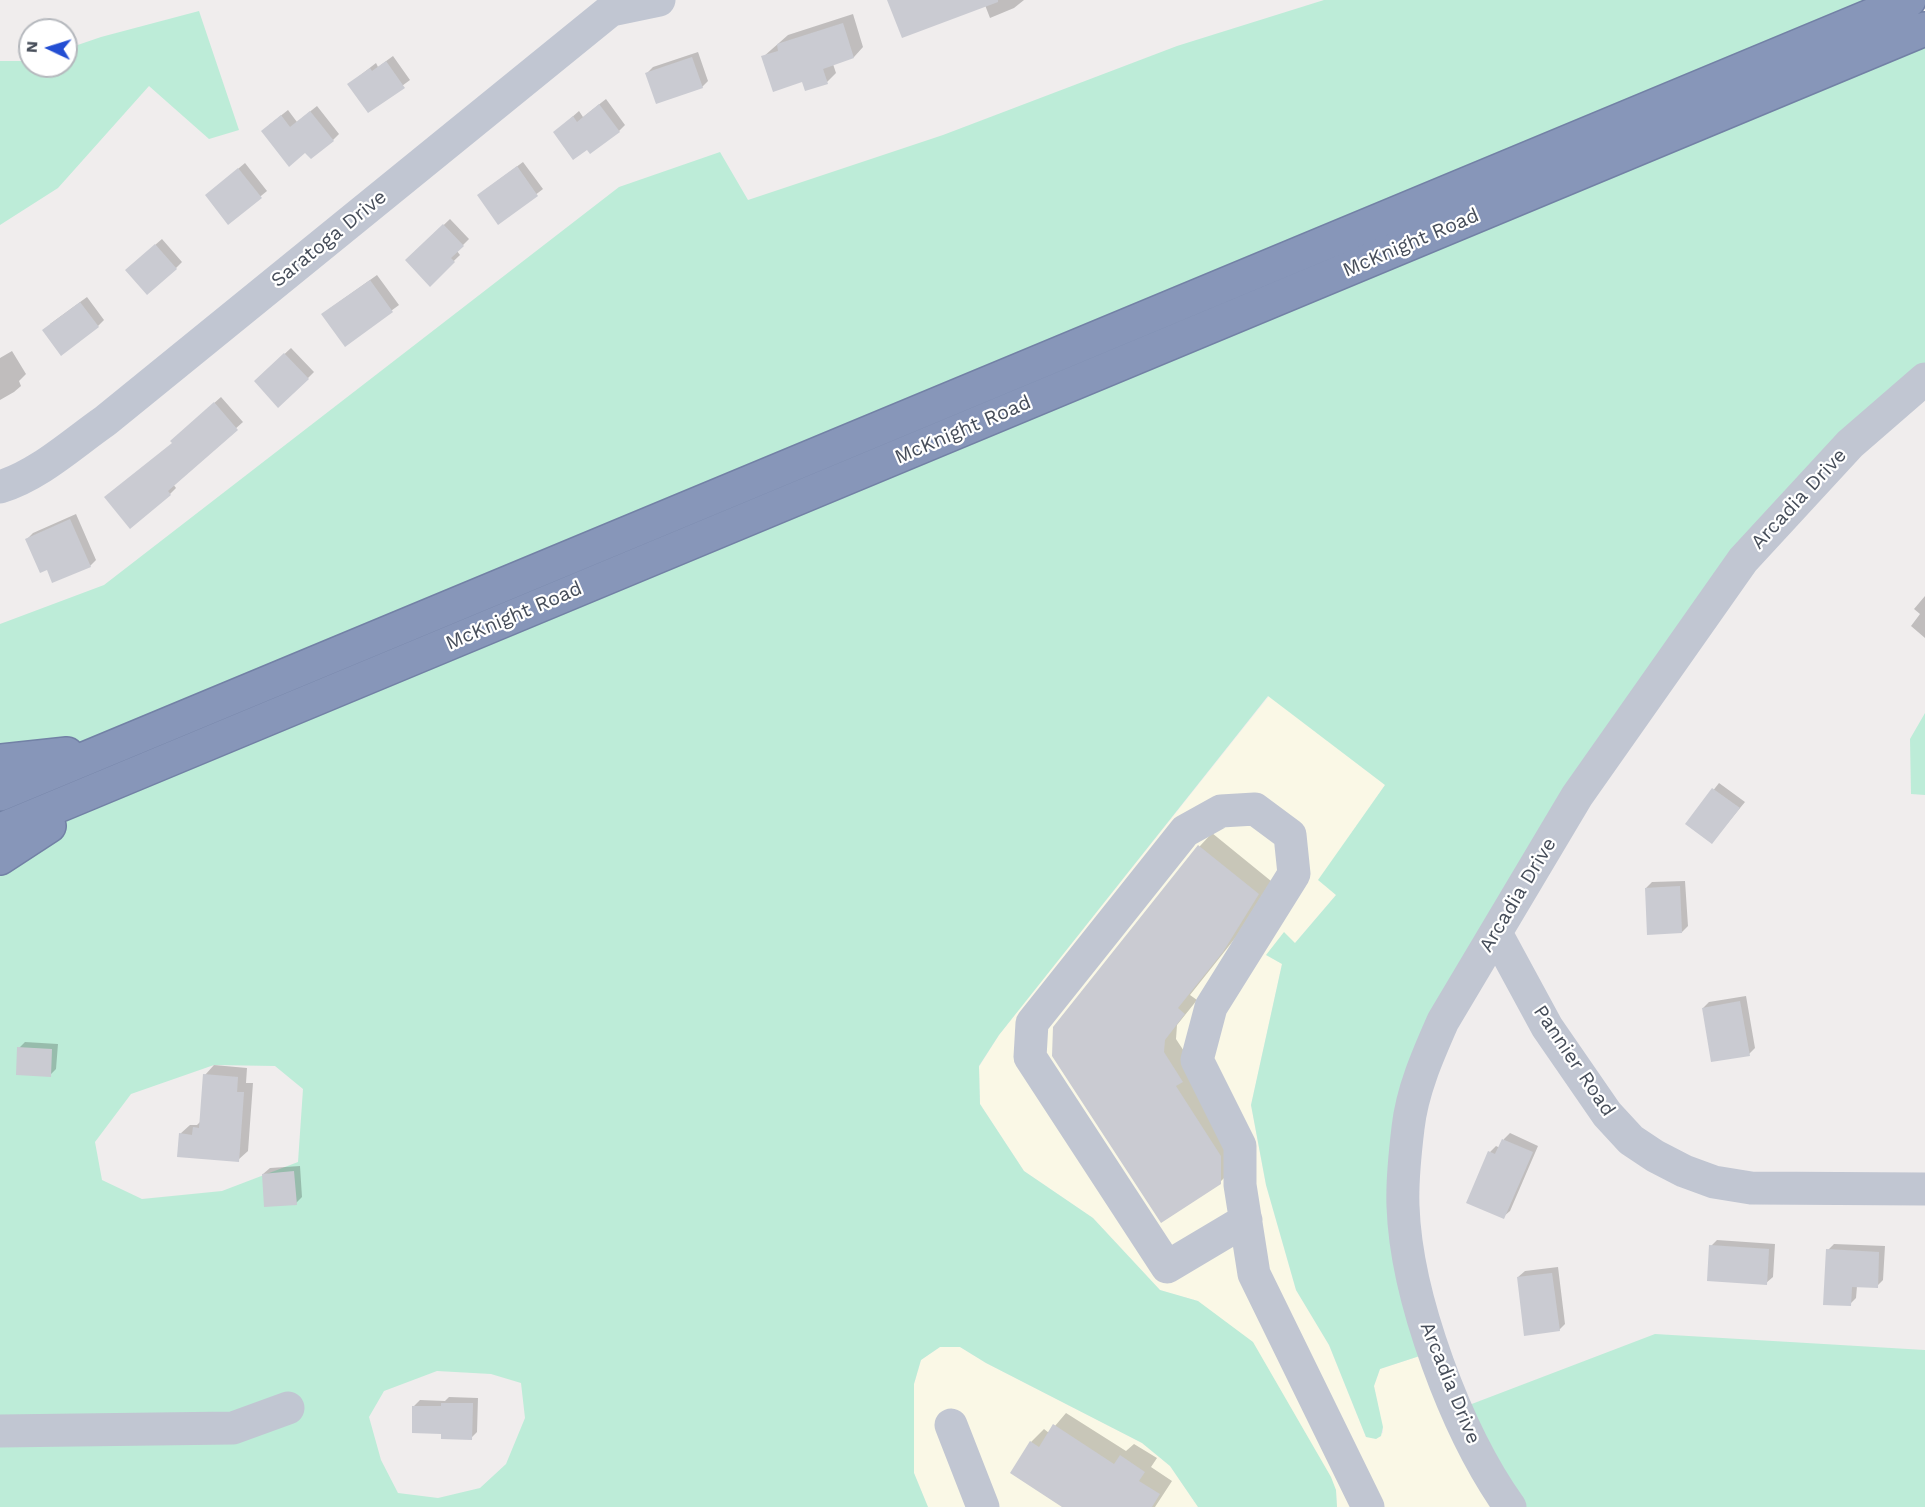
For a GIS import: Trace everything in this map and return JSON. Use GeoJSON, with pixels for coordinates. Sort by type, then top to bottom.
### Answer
{"type":"FeatureCollection","features":[{"type":"Feature","properties":{"kind":"highway","name":"McKnight Road"},"geometry":{"type":"LineString","coordinates":[[0,794],[1909,0]]}},
{"type":"Feature","properties":{"kind":"highway","name":"McKnight Road"},"geometry":{"type":"LineString","coordinates":[[0,830],[1925,29]]}},
{"type":"Feature","properties":{"kind":"highway"},"geometry":{"type":"LineString","coordinates":[[0,761],[113,747]]}},
{"type":"Feature","properties":{"kind":"highway"},"geometry":{"type":"LineString","coordinates":[[0,858],[128,777]]}},
{"type":"Feature","properties":{"kind":"street","name":"Saratoga Drive"},"geometry":{"type":"LineString","coordinates":[[0,487],[12,484],[47,462],[105,421],[609,5],[659,0]]}},
{"type":"Feature","properties":{"kind":"street","name":"Arcadia Drive"},"geometry":{"type":"LineString","coordinates":[[1510,1507],[1495,1486],[1456,1410],[1422,1314],[1407,1243],[1403,1206],[1408,1127],[1428,1055],[1443,1021],[1577,796],[1743,560],[1850,444],[1925,379]]}},
{"type":"Feature","properties":{"kind":"street"},"geometry":{"type":"LineString","coordinates":[[1246,1220],[1167,1268],[1030,1057],[1032,1023],[1185,831],[1221,811],[1255,809],[1290,835],[1294,874],[1211,1007],[1197,1060],[1240,1146],[1240,1185],[1246,1220],[1254,1274],[1368,1507]]}},
{"type":"Feature","properties":{"kind":"street","name":"Pannier Road"},"geometry":{"type":"LineString","coordinates":[[1496,933],[1547,1027],[1606,1114],[1631,1140],[1655,1156],[1684,1171],[1714,1182],[1750,1188],[1925,1189]]}},
{"type":"Feature","properties":{"kind":"street"},"geometry":{"type":"LineString","coordinates":[[0,1431],[233,1428],[288,1408]]}},
{"type":"Feature","properties":{"kind":"street"},"geometry":{"type":"LineString","coordinates":[[951,1425],[983,1507]]}},
{"type":"Feature","properties":{"kind":"shaded area"},"geometry":{"type":"Polygon","coordinates":[[[1269,696],[1385,785],[1319,880],[1336,895],[1295,943],[1267,955],[1282,964],[1251,1105],[1266,1185],[1296,1290],[1329,1345],[1366,1437],[1383,1433],[1374,1386],[1380,1369],[1435,1351],[1510,1507],[1337,1507],[1336,1490],[1198,1301],[1160,1290],[1093,1218],[1024,1171],[980,1104],[979,1067],[999,1035],[1269,696]]]}},
{"type":"Feature","properties":{"kind":"shaded area"},"geometry":{"type":"Polygon","coordinates":[[[940,1347],[960,1347],[986,1363],[1142,1443],[1170,1466],[1198,1507],[928,1507],[914,1473],[914,1384],[921,1360],[940,1347]]]}},
{"type":"Feature","properties":{"kind":"green space"},"geometry":{"type":"Polygon","coordinates":[[[1324,0],[1909,0],[0,794],[0,624],[104,585],[619,187],[720,152],[748,200],[943,135],[1177,46],[1324,0]]]}},
{"type":"Feature","properties":{"kind":"green space"},"geometry":{"type":"Polygon","coordinates":[[[199,11],[239,130],[209,139],[149,86],[58,188],[0,225],[0,61],[18,61],[18,78],[78,78],[78,45],[199,11]]]}},
{"type":"Feature","properties":{"kind":"green space"},"geometry":{"type":"Polygon","coordinates":[[[1925,29],[1925,379],[1850,444],[1535,865],[1408,1127],[1435,1351],[1380,1369],[1374,1386],[1383,1427],[1381,1436],[1376,1439],[1366,1437],[1329,1345],[1296,1290],[1266,1185],[1251,1105],[1282,964],[1266,955],[1284,932],[1295,943],[1336,895],[1318,880],[1385,785],[1268,696],[999,1035],[979,1066],[980,1104],[1024,1171],[1093,1218],[1160,1290],[1198,1301],[1253,1342],[1331,1477],[1336,1490],[1337,1507],[1198,1507],[1170,1466],[1142,1443],[986,1363],[960,1347],[940,1347],[921,1360],[914,1384],[914,1473],[928,1507],[0,1507],[0,830],[1925,29]],[[214,1065],[131,1094],[95,1142],[102,1180],[142,1199],[222,1191],[298,1162],[303,1089],[275,1066],[214,1065]],[[437,1371],[384,1391],[369,1417],[381,1460],[398,1493],[438,1498],[480,1488],[506,1464],[525,1418],[521,1383],[491,1374],[437,1371]]]}},
{"type":"Feature","properties":{"kind":"green space"},"geometry":{"type":"Polygon","coordinates":[[[1925,713],[1925,795],[1911,794],[1910,739],[1925,713]]]}},
{"type":"Feature","properties":{"kind":"green space"},"geometry":{"type":"Polygon","coordinates":[[[1655,1334],[1925,1350],[1925,1507],[1510,1507],[1456,1410],[1655,1334]]]}},
{"type":"Feature","properties":{"kind":"building"},"geometry":{"type":"Polygon","coordinates":[[[887,0],[998,0],[998,2],[902,38],[887,0]]]}},
{"type":"Feature","properties":{"kind":"building"},"geometry":{"type":"Polygon","coordinates":[[[843,23],[854,58],[823,69],[828,84],[805,91],[802,82],[773,92],[761,56],[778,51],[777,44],[843,23]]]}},
{"type":"Feature","properties":{"kind":"building"},"geometry":{"type":"Polygon","coordinates":[[[692,57],[703,88],[656,104],[645,73],[692,57]]]}},
{"type":"Feature","properties":{"kind":"building"},"geometry":{"type":"Polygon","coordinates":[[[386,61],[405,88],[368,113],[347,84],[370,68],[372,71],[386,61]]]}},
{"type":"Feature","properties":{"kind":"building"},"geometry":{"type":"Polygon","coordinates":[[[599,104],[620,132],[590,154],[587,150],[573,160],[553,132],[573,116],[577,122],[599,104]]]}},
{"type":"Feature","properties":{"kind":"building"},"geometry":{"type":"Polygon","coordinates":[[[310,111],[334,141],[311,159],[305,153],[289,167],[261,131],[281,115],[290,127],[310,111]]]}},
{"type":"Feature","properties":{"kind":"building"},"geometry":{"type":"Polygon","coordinates":[[[517,166],[538,196],[498,225],[477,195],[517,166]]]}},
{"type":"Feature","properties":{"kind":"building"},"geometry":{"type":"Polygon","coordinates":[[[238,168],[262,198],[228,225],[205,195],[238,168]]]}},
{"type":"Feature","properties":{"kind":"building"},"geometry":{"type":"Polygon","coordinates":[[[443,224],[464,246],[451,258],[455,262],[430,287],[405,260],[443,224]]]}},
{"type":"Feature","properties":{"kind":"building"},"geometry":{"type":"Polygon","coordinates":[[[155,244],[177,269],[147,295],[125,270],[155,244]]]}},
{"type":"Feature","properties":{"kind":"building"},"geometry":{"type":"Polygon","coordinates":[[[370,280],[393,312],[345,347],[321,314],[370,280]]]}},
{"type":"Feature","properties":{"kind":"building"},"geometry":{"type":"Polygon","coordinates":[[[80,302],[99,327],[61,356],[42,330],[80,302]]]}},
{"type":"Feature","properties":{"kind":"building"},"geometry":{"type":"Polygon","coordinates":[[[284,353],[309,379],[278,408],[254,381],[284,353]]]}},
{"type":"Feature","properties":{"kind":"building"},"geometry":{"type":"Polygon","coordinates":[[[214,402],[238,430],[168,491],[171,495],[130,529],[104,497],[172,443],[170,441],[214,402]]]}},
{"type":"Feature","properties":{"kind":"building"},"geometry":{"type":"Polygon","coordinates":[[[70,519],[91,567],[52,583],[47,570],[40,573],[25,539],[70,519]]]}},
{"type":"Feature","properties":{"kind":"building"},"geometry":{"type":"Polygon","coordinates":[[[1712,788],[1740,808],[1712,844],[1685,824],[1712,788]]]}},
{"type":"Feature","properties":{"kind":"building"},"geometry":{"type":"Polygon","coordinates":[[[1198,845],[1259,894],[1223,952],[1178,1008],[1185,1014],[1165,1040],[1164,1052],[1183,1082],[1176,1086],[1221,1156],[1221,1184],[1161,1223],[1052,1056],[1053,1027],[1198,845]]]}},
{"type":"Feature","properties":{"kind":"building"},"geometry":{"type":"Polygon","coordinates":[[[1680,886],[1682,933],[1647,935],[1645,888],[1680,886]]]}},
{"type":"Feature","properties":{"kind":"building"},"geometry":{"type":"Polygon","coordinates":[[[1740,1001],[1750,1056],[1711,1062],[1702,1008],[1740,1001]]]}},
{"type":"Feature","properties":{"kind":"building"},"geometry":{"type":"Polygon","coordinates":[[[17,1047],[52,1049],[51,1077],[16,1075],[17,1047]]]}},
{"type":"Feature","properties":{"kind":"building"},"geometry":{"type":"Polygon","coordinates":[[[203,1074],[238,1077],[237,1092],[244,1092],[239,1162],[177,1157],[179,1133],[192,1135],[193,1127],[199,1128],[203,1074]]]}},
{"type":"Feature","properties":{"kind":"building"},"geometry":{"type":"Polygon","coordinates":[[[1502,1139],[1533,1152],[1504,1219],[1466,1203],[1488,1151],[1495,1154],[1502,1139]]]}},
{"type":"Feature","properties":{"kind":"building"},"geometry":{"type":"Polygon","coordinates":[[[294,1171],[297,1205],[264,1207],[262,1174],[294,1171]]]}},
{"type":"Feature","properties":{"kind":"building"},"geometry":{"type":"Polygon","coordinates":[[[1709,1245],[1769,1249],[1767,1285],[1707,1281],[1709,1245]]]}},
{"type":"Feature","properties":{"kind":"building"},"geometry":{"type":"Polygon","coordinates":[[[1826,1249],[1879,1252],[1878,1288],[1852,1287],[1851,1306],[1823,1305],[1826,1249]]]}},
{"type":"Feature","properties":{"kind":"building"},"geometry":{"type":"Polygon","coordinates":[[[1552,1273],[1560,1331],[1524,1336],[1517,1277],[1552,1273]]]}},
{"type":"Feature","properties":{"kind":"building"},"geometry":{"type":"Polygon","coordinates":[[[441,1403],[473,1403],[472,1440],[441,1439],[441,1434],[412,1433],[412,1406],[441,1406],[441,1403]]]}},
{"type":"Feature","properties":{"kind":"building"},"geometry":{"type":"Polygon","coordinates":[[[1053,1424],[1114,1464],[1120,1455],[1145,1472],[1139,1481],[1160,1494],[1152,1507],[1062,1507],[1010,1473],[1030,1441],[1039,1447],[1053,1424]]]}}]}
